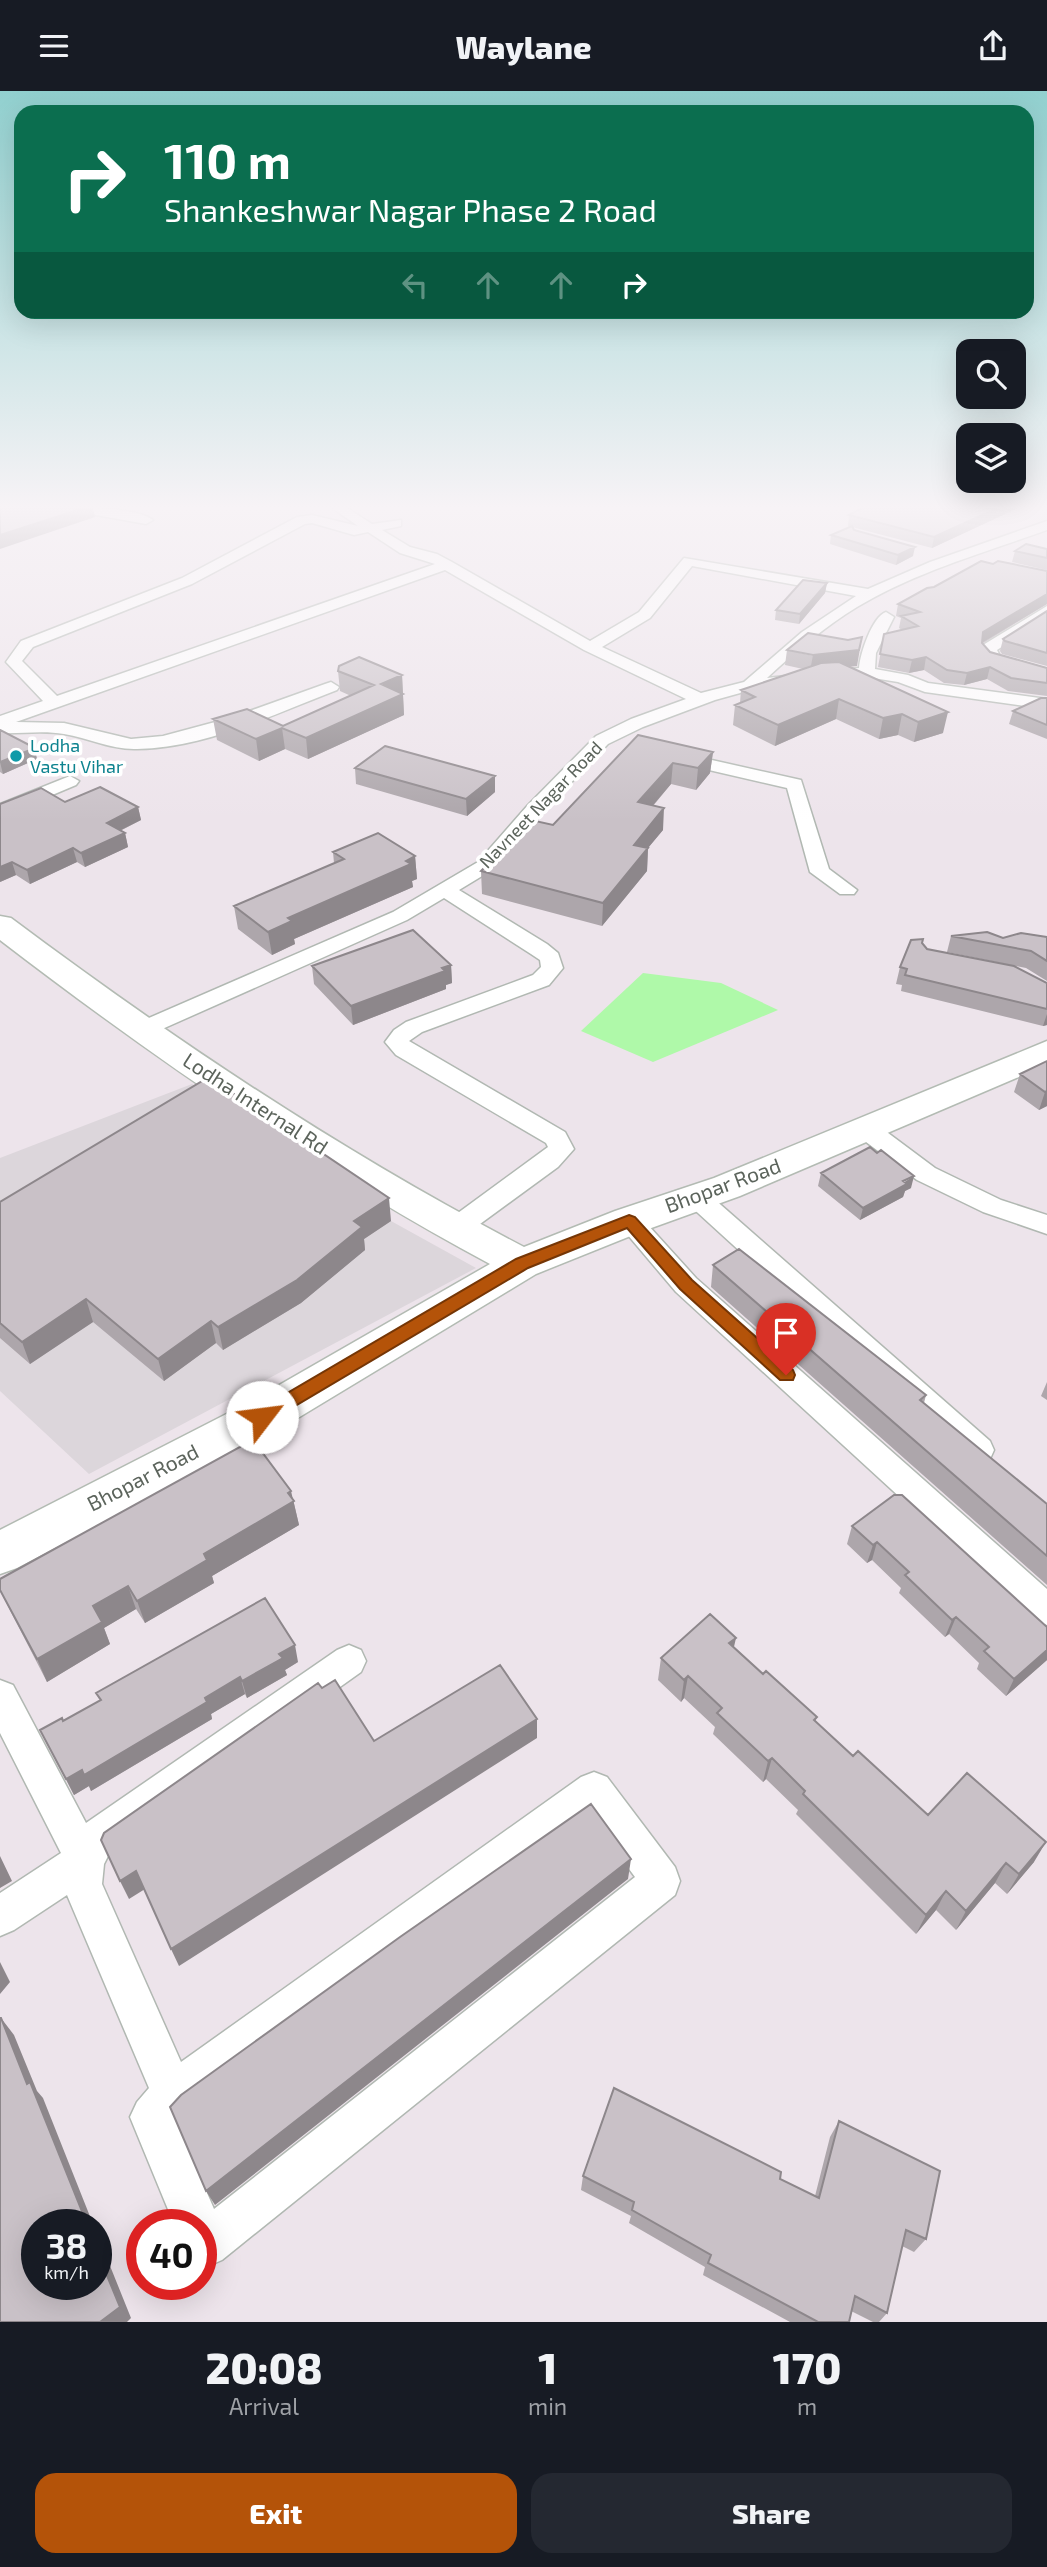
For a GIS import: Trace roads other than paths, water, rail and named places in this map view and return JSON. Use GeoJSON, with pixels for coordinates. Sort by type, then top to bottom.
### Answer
{"type":"FeatureCollection","features":[{"type":"Feature","properties":{"kind":"street"},"geometry":{"type":"LineString","coordinates":[[54,703],[13,662],[27,643],[107,612]]}},
{"type":"Feature","properties":{"kind":"street"},"geometry":{"type":"LineString","coordinates":[[0,722],[313,612]]}},
{"type":"Feature","properties":{"kind":"street"},"geometry":{"type":"LineString","coordinates":[[529,612],[590,647],[701,699]]}},
{"type":"Feature","properties":{"kind":"street"},"geometry":{"type":"LineString","coordinates":[[590,647],[642,618],[647,612]]}},
{"type":"Feature","properties":{"kind":"street","name":"Navneet Nagar Road"},"geometry":{"type":"LineString","coordinates":[[143,1029],[400,916],[445,890],[485,866],[535,809],[602,740],[637,723],[701,699],[751,685],[787,650],[843,612]]}},
{"type":"Feature","properties":{"kind":"street"},"geometry":{"type":"LineString","coordinates":[[1045,612],[989,648],[989,654],[994,659],[1047,674]]}},
{"type":"Feature","properties":{"kind":"street"},"geometry":{"type":"LineString","coordinates":[[867,672],[868,653],[886,617]]}},
{"type":"Feature","properties":{"kind":"street"},"geometry":{"type":"LineString","coordinates":[[751,685],[811,675],[867,672],[902,678],[925,687],[1047,704]]}},
{"type":"Feature","properties":{"kind":"street"},"geometry":{"type":"LineString","coordinates":[[0,728],[68,729],[114,742],[139,744],[170,740],[214,728],[331,687]]}},
{"type":"Feature","properties":{"kind":"street"},"geometry":{"type":"LineString","coordinates":[[602,740],[628,746]]}},
{"type":"Feature","properties":{"kind":"street"},"geometry":{"type":"LineString","coordinates":[[654,752],[795,784],[820,872],[847,890]]}},
{"type":"Feature","properties":{"kind":"street"},"geometry":{"type":"LineString","coordinates":[[0,811],[70,781]]}},
{"type":"Feature","properties":{"kind":"street"},"geometry":{"type":"LineString","coordinates":[[445,890],[539,949],[550,958],[552,968],[541,980],[414,1027],[397,1042],[404,1050],[556,1138],[561,1149],[549,1161],[456,1228]]}},
{"type":"Feature","properties":{"kind":"street","name":"Lodha Internal Rd"},"geometry":{"type":"LineString","coordinates":[[0,925],[71,979],[248,1101],[406,1201],[522,1264]]}},
{"type":"Feature","properties":{"kind":"street","name":"Bhopar Road"},"geometry":{"type":"LineString","coordinates":[[0,1553],[262,1417],[522,1264],[867,1130],[1047,1052]]}},
{"type":"Feature","properties":{"kind":"street"},"geometry":{"type":"LineString","coordinates":[[867,1130],[926,1174],[992,1206],[1047,1225]]}},
{"type":"Feature","properties":{"kind":"street"},"geometry":{"type":"LineString","coordinates":[[696,1197],[997,1465]]}},
{"type":"Feature","properties":{"kind":"street"},"geometry":{"type":"LineString","coordinates":[[629,1221],[686,1285],[1047,1610]]}},
{"type":"Feature","properties":{"kind":"street"},"geometry":{"type":"LineString","coordinates":[[173,2094],[82,1885],[85,1860],[98,1837],[349,1661]]}},
{"type":"Feature","properties":{"kind":"street"},"geometry":{"type":"LineString","coordinates":[[0,1697],[85,1860]]}},
{"type":"Feature","properties":{"kind":"street"},"geometry":{"type":"LineString","coordinates":[[191,2209],[152,2116],[173,2094],[594,1790],[661,1881],[217,2235]]}},
{"type":"Feature","properties":{"kind":"street"},"geometry":{"type":"LineString","coordinates":[[0,1916],[85,1860]]}},
{"type":"Feature","properties":{"kind":"place","name":"Lodha Vastu Vihar"},"geometry":{"type":"Point","coordinates":[16,756]}}]}
